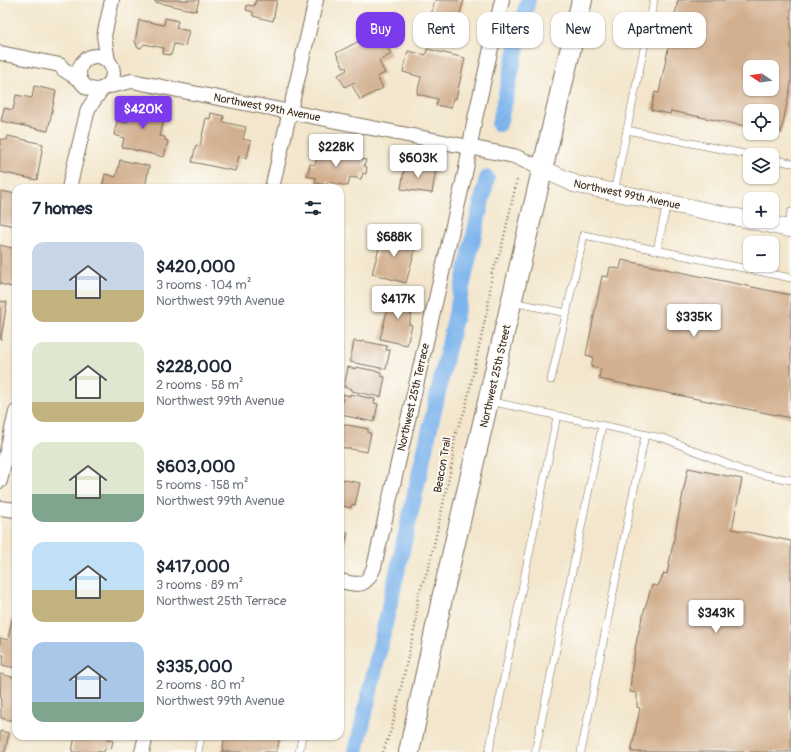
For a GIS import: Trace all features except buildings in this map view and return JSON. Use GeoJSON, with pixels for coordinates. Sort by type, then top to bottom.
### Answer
{"type":"FeatureCollection","features":[{"type":"Feature","properties":{"kind":"main road","name":"Northwest 25th Street"},"geometry":{"type":"LineString","coordinates":[[409,752],[443,594],[582,0]]}},
{"type":"Feature","properties":{"kind":"street"},"geometry":{"type":"LineString","coordinates":[[70,184],[88,109],[104,88],[110,84],[113,74],[104,36],[112,0]]}},
{"type":"Feature","properties":{"kind":"street"},"geometry":{"type":"LineString","coordinates":[[273,184],[316,0]]}},
{"type":"Feature","properties":{"kind":"street","name":"Northwest 25th Terrace"},"geometry":{"type":"LineString","coordinates":[[344,581],[357,584],[366,582],[371,574],[377,554],[466,169],[474,123],[502,0]]}},
{"type":"Feature","properties":{"kind":"street"},"geometry":{"type":"LineString","coordinates":[[88,109],[78,70],[104,36]]}},
{"type":"Feature","properties":{"kind":"street"},"geometry":{"type":"LineString","coordinates":[[0,53],[60,65],[63,69],[91,90],[104,88]]}},
{"type":"Feature","properties":{"kind":"street"},"geometry":{"type":"LineString","coordinates":[[60,65],[64,62],[85,59],[96,55],[105,58],[110,63]]}},
{"type":"Feature","properties":{"kind":"street","name":"Northwest 99th Avenue"},"geometry":{"type":"LineString","coordinates":[[110,63],[132,81]]}},
{"type":"Feature","properties":{"kind":"street","name":"Northwest 99th Avenue"},"geometry":{"type":"LineString","coordinates":[[104,88],[132,81],[514,156],[575,184],[743,219]]}},
{"type":"Feature","properties":{"kind":"street"},"geometry":{"type":"LineString","coordinates":[[779,222],[790,223]]}},
{"type":"Feature","properties":{"kind":"street"},"geometry":{"type":"LineString","coordinates":[[0,481],[12,429]]}},
{"type":"Feature","properties":{"kind":"street"},"geometry":{"type":"LineString","coordinates":[[0,508],[12,510]]}},
{"type":"Feature","properties":{"kind":"street"},"geometry":{"type":"LineString","coordinates":[[142,752],[145,740]]}},
{"type":"Feature","properties":{"kind":"lane"},"geometry":{"type":"LineString","coordinates":[[614,192],[654,0]]}},
{"type":"Feature","properties":{"kind":"lane"},"geometry":{"type":"LineString","coordinates":[[627,130],[743,154]]}},
{"type":"Feature","properties":{"kind":"lane"},"geometry":{"type":"LineString","coordinates":[[779,160],[791,163]]}},
{"type":"Feature","properties":{"kind":"lane"},"geometry":{"type":"LineString","coordinates":[[657,250],[667,203]]}},
{"type":"Feature","properties":{"kind":"lane"},"geometry":{"type":"LineString","coordinates":[[551,380],[584,235],[791,278]]}},
{"type":"Feature","properties":{"kind":"lane"},"geometry":{"type":"LineString","coordinates":[[512,302],[567,313]]}},
{"type":"Feature","properties":{"kind":"lane"},"geometry":{"type":"LineString","coordinates":[[489,401],[666,439],[744,471],[791,480]]}},
{"type":"Feature","properties":{"kind":"lane"},"geometry":{"type":"LineString","coordinates":[[489,752],[556,416]]}},
{"type":"Feature","properties":{"kind":"lane"},"geometry":{"type":"LineString","coordinates":[[535,752],[602,426]]}},
{"type":"Feature","properties":{"kind":"lane"},"geometry":{"type":"LineString","coordinates":[[581,752],[645,435]]}},
{"type":"Feature","properties":{"kind":"lane"},"geometry":{"type":"LineString","coordinates":[[198,752],[200,740]]}},
{"type":"Feature","properties":{"kind":"lane"},"geometry":{"type":"LineString","coordinates":[[298,752],[301,740]]}},
{"type":"Feature","properties":{"kind":"path","name":"Beacon Trail"},"geometry":{"type":"LineString","coordinates":[[383,752],[392,727],[416,622],[418,595],[429,567],[452,464],[454,435],[464,410],[488,306],[492,273],[501,250],[517,180]]}},
{"type":"Feature","properties":{"kind":"waterway"},"geometry":{"type":"LineString","coordinates":[[499,124],[528,0]]}},
{"type":"Feature","properties":{"kind":"waterway"},"geometry":{"type":"LineString","coordinates":[[356,752],[487,178]]}}]}
